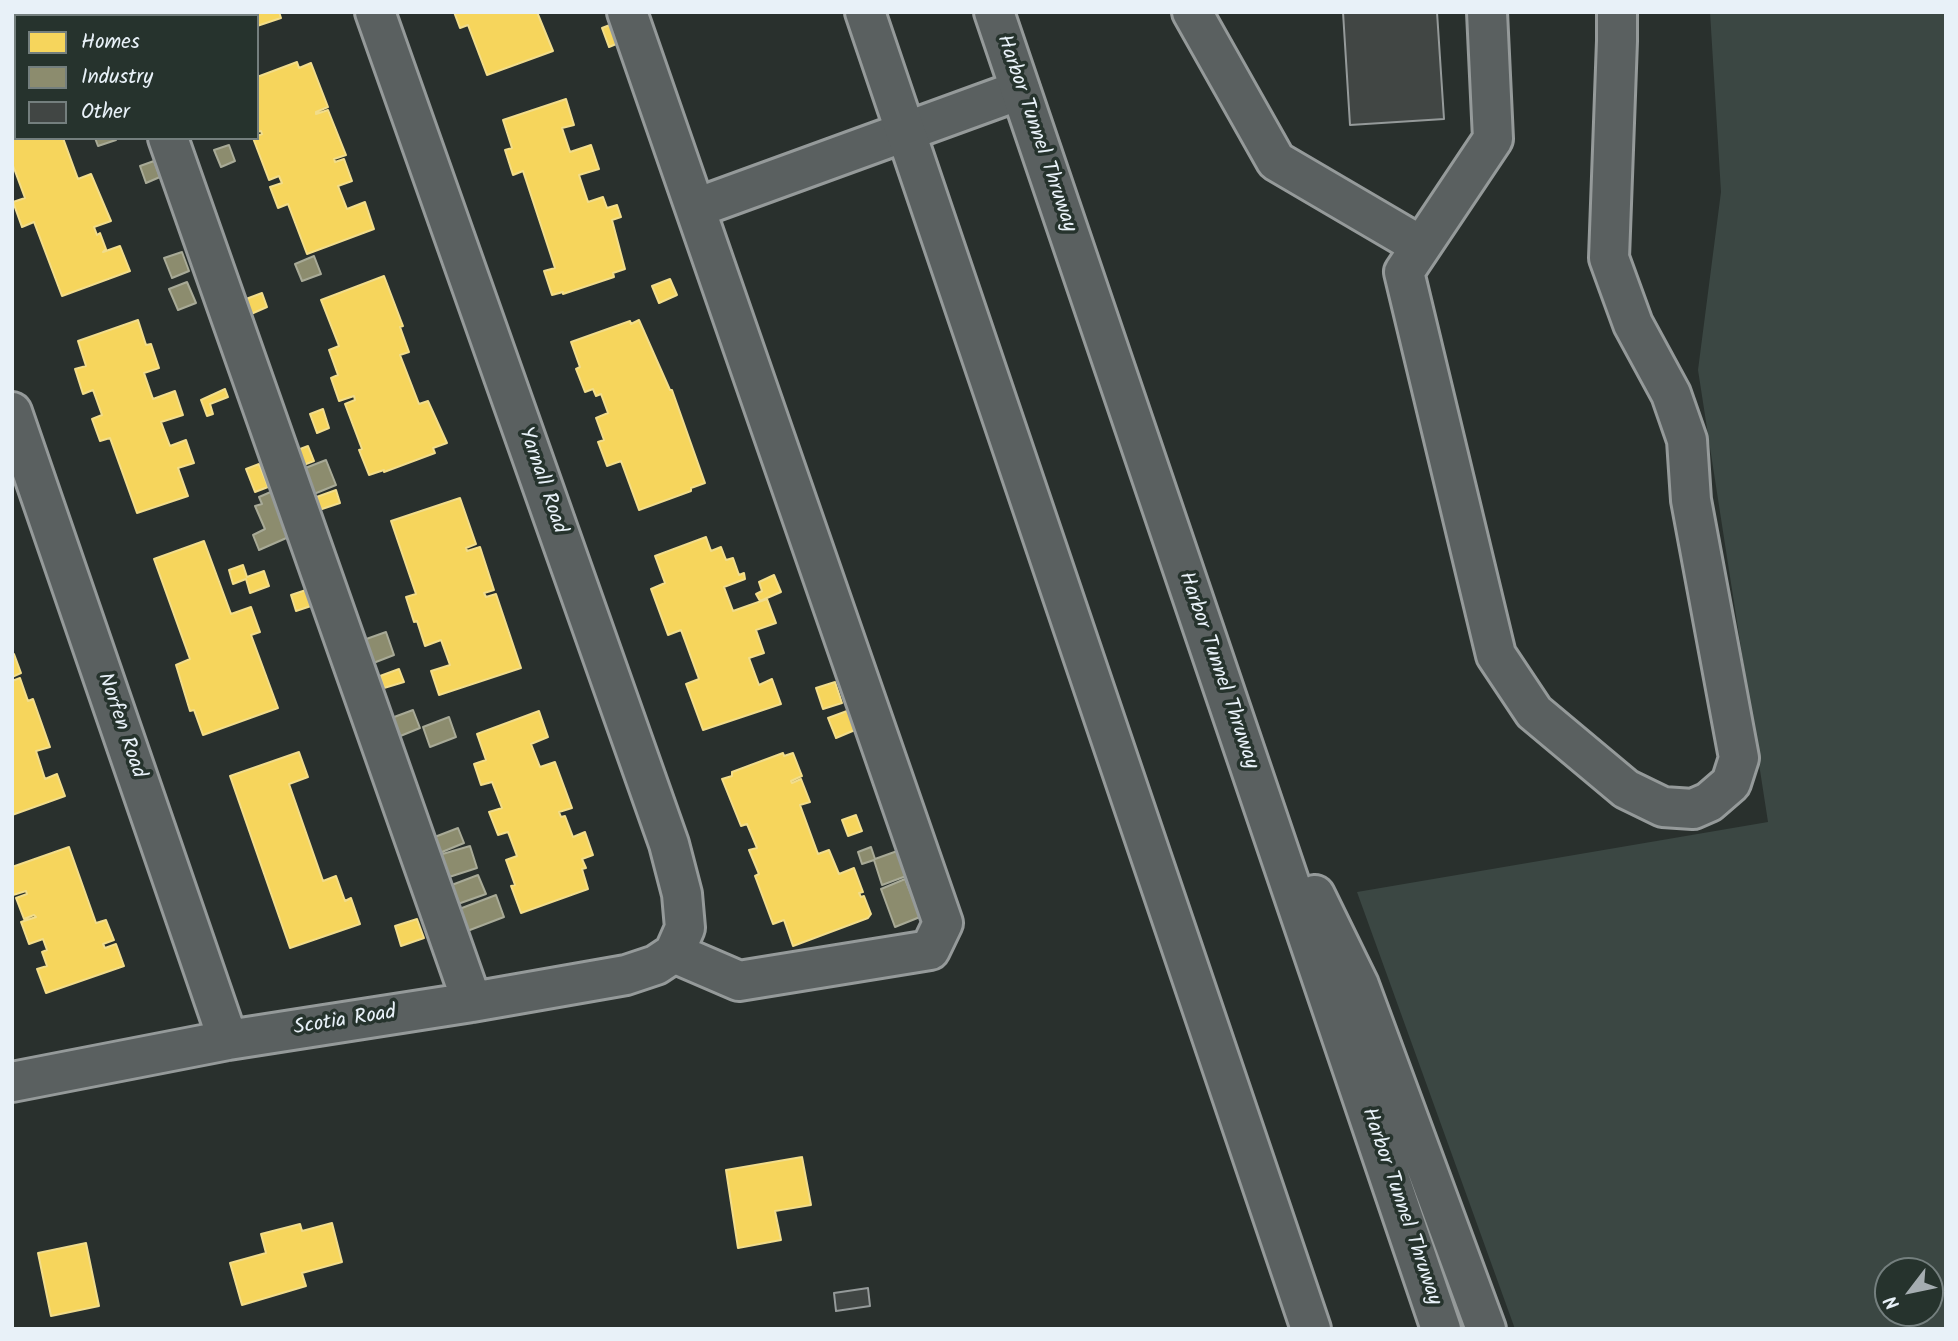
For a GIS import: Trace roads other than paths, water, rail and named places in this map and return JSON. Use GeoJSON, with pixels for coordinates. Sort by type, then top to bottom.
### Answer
{"type":"FeatureCollection","features":[{"type":"Feature","properties":{"kind":"main road","name":"Yarnall Road"},"geometry":{"type":"LineString","coordinates":[[376,12],[669,844],[682,894],[685,928],[674,953]]}},
{"type":"Feature","properties":{"kind":"main road"},"geometry":{"type":"LineString","coordinates":[[627,12],[943,923],[930,950],[739,981],[674,953]]}},
{"type":"Feature","properties":{"kind":"main road"},"geometry":{"type":"LineString","coordinates":[[865,12],[1311,1329]]}},
{"type":"Feature","properties":{"kind":"main road","name":"Harbor Tunnel Thruway"},"geometry":{"type":"LineString","coordinates":[[994,12],[1441,1329]]}},
{"type":"Feature","properties":{"kind":"main road"},"geometry":{"type":"LineString","coordinates":[[1192,12],[1276,161],[1421,246]]}},
{"type":"Feature","properties":{"kind":"main road"},"geometry":{"type":"LineString","coordinates":[[1487,12],[1493,139],[1404,272],[1496,655],[1534,712],[1626,789],[1663,807],[1693,808],[1709,802],[1731,783],[1739,758],[1691,500],[1687,440],[1671,394],[1633,324],[1609,258],[1617,12]]}},
{"type":"Feature","properties":{"kind":"main road"},"geometry":{"type":"LineString","coordinates":[[696,208],[1020,90]]}},
{"type":"Feature","properties":{"kind":"main road"},"geometry":{"type":"LineString","coordinates":[[169,140],[472,1002]]}},
{"type":"Feature","properties":{"kind":"main road","name":"Norfen Road"},"geometry":{"type":"LineString","coordinates":[[12,412],[26,497],[228,1041]]}},
{"type":"Feature","properties":{"kind":"main road"},"geometry":{"type":"LineString","coordinates":[[1246,755],[1359,985],[1486,1329]]}},
{"type":"Feature","properties":{"kind":"main road","name":"Scotia Road"},"geometry":{"type":"LineString","coordinates":[[12,1082],[228,1041],[626,975],[656,965],[674,953]]}}]}
